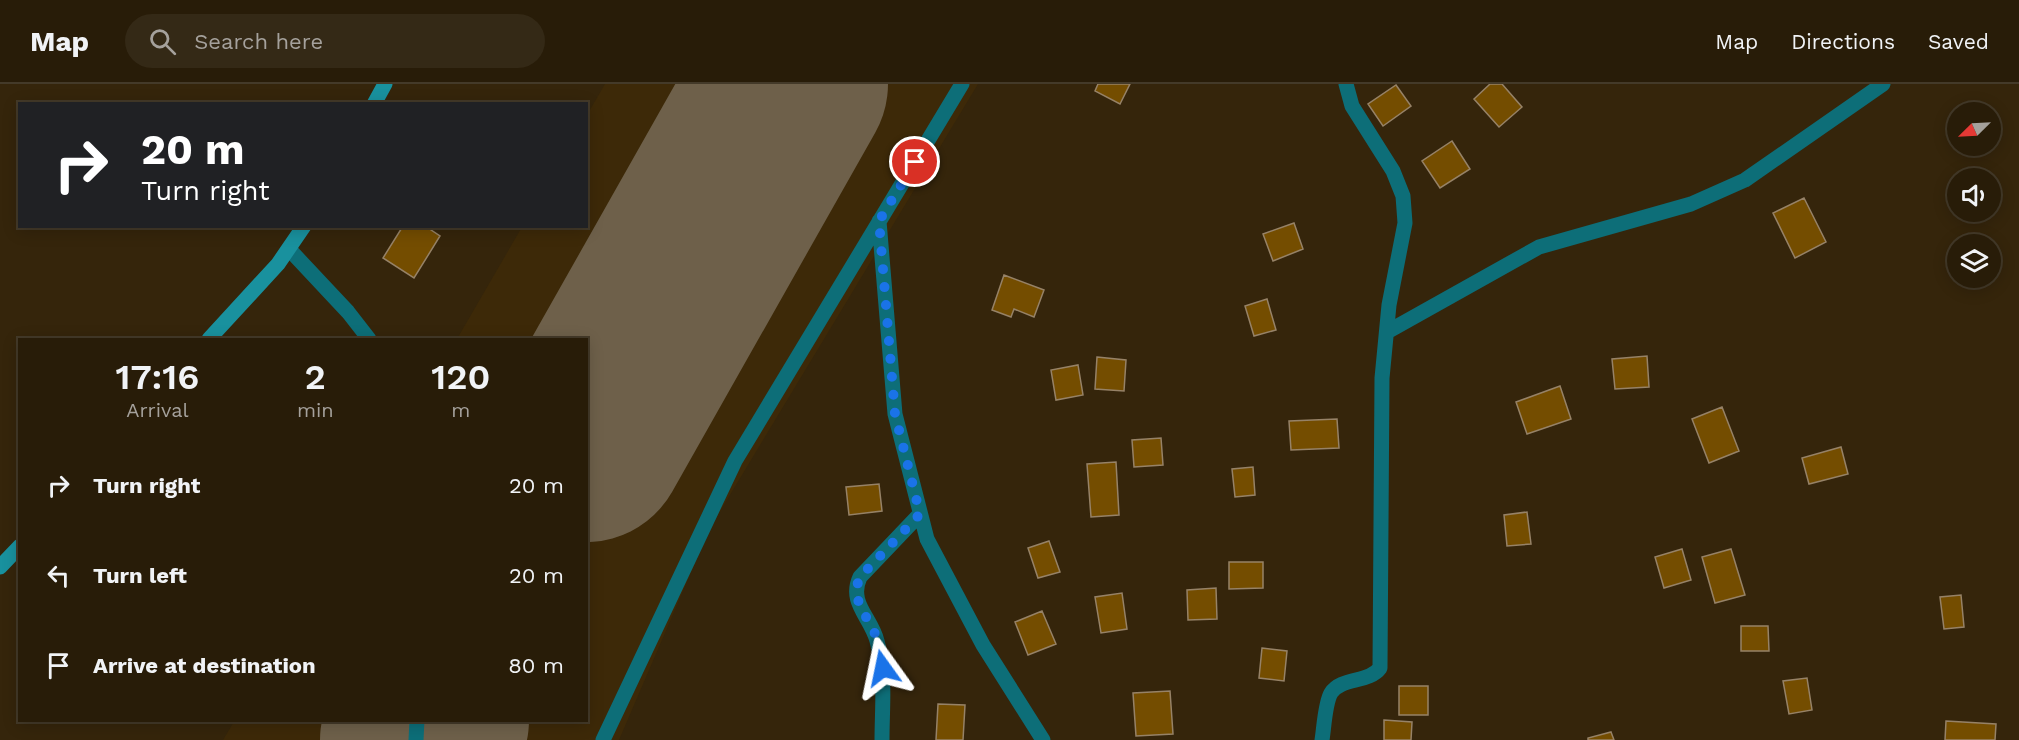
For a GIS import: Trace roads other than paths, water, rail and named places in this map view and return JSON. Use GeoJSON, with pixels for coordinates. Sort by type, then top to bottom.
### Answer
{"type":"FeatureCollection","features":[{"type":"Feature","properties":{"kind":"street"},"geometry":{"type":"LineString","coordinates":[[375,102],[385,84]]}},
{"type":"Feature","properties":{"kind":"street"},"geometry":{"type":"LineString","coordinates":[[603,740],[735,461],[962,84]]}},
{"type":"Feature","properties":{"kind":"street"},"geometry":{"type":"LineString","coordinates":[[1322,740],[1330,694],[1337,687],[1375,674],[1380,668],[1382,378],[1389,305],[1405,224],[1403,196],[1393,171],[1352,106],[1346,84]]}},
{"type":"Feature","properties":{"kind":"street"},"geometry":{"type":"LineString","coordinates":[[1387,332],[1539,247],[1691,204],[1745,180],[1883,84]]}},
{"type":"Feature","properties":{"kind":"street"},"geometry":{"type":"LineString","coordinates":[[879,221],[895,414],[927,539],[983,645],[1042,740]]}},
{"type":"Feature","properties":{"kind":"street"},"geometry":{"type":"LineString","coordinates":[[210,338],[278,264],[303,228]]}},
{"type":"Feature","properties":{"kind":"street"},"geometry":{"type":"LineString","coordinates":[[289,249],[348,312],[368,338]]}},
{"type":"Feature","properties":{"kind":"street"},"geometry":{"type":"LineString","coordinates":[[882,740],[883,668],[877,639],[858,601],[855,588],[860,577],[920,514]]}},
{"type":"Feature","properties":{"kind":"street"},"geometry":{"type":"LineString","coordinates":[[0,567],[18,548]]}},
{"type":"Feature","properties":{"kind":"street"},"geometry":{"type":"LineString","coordinates":[[416,740],[417,722]]}}]}
